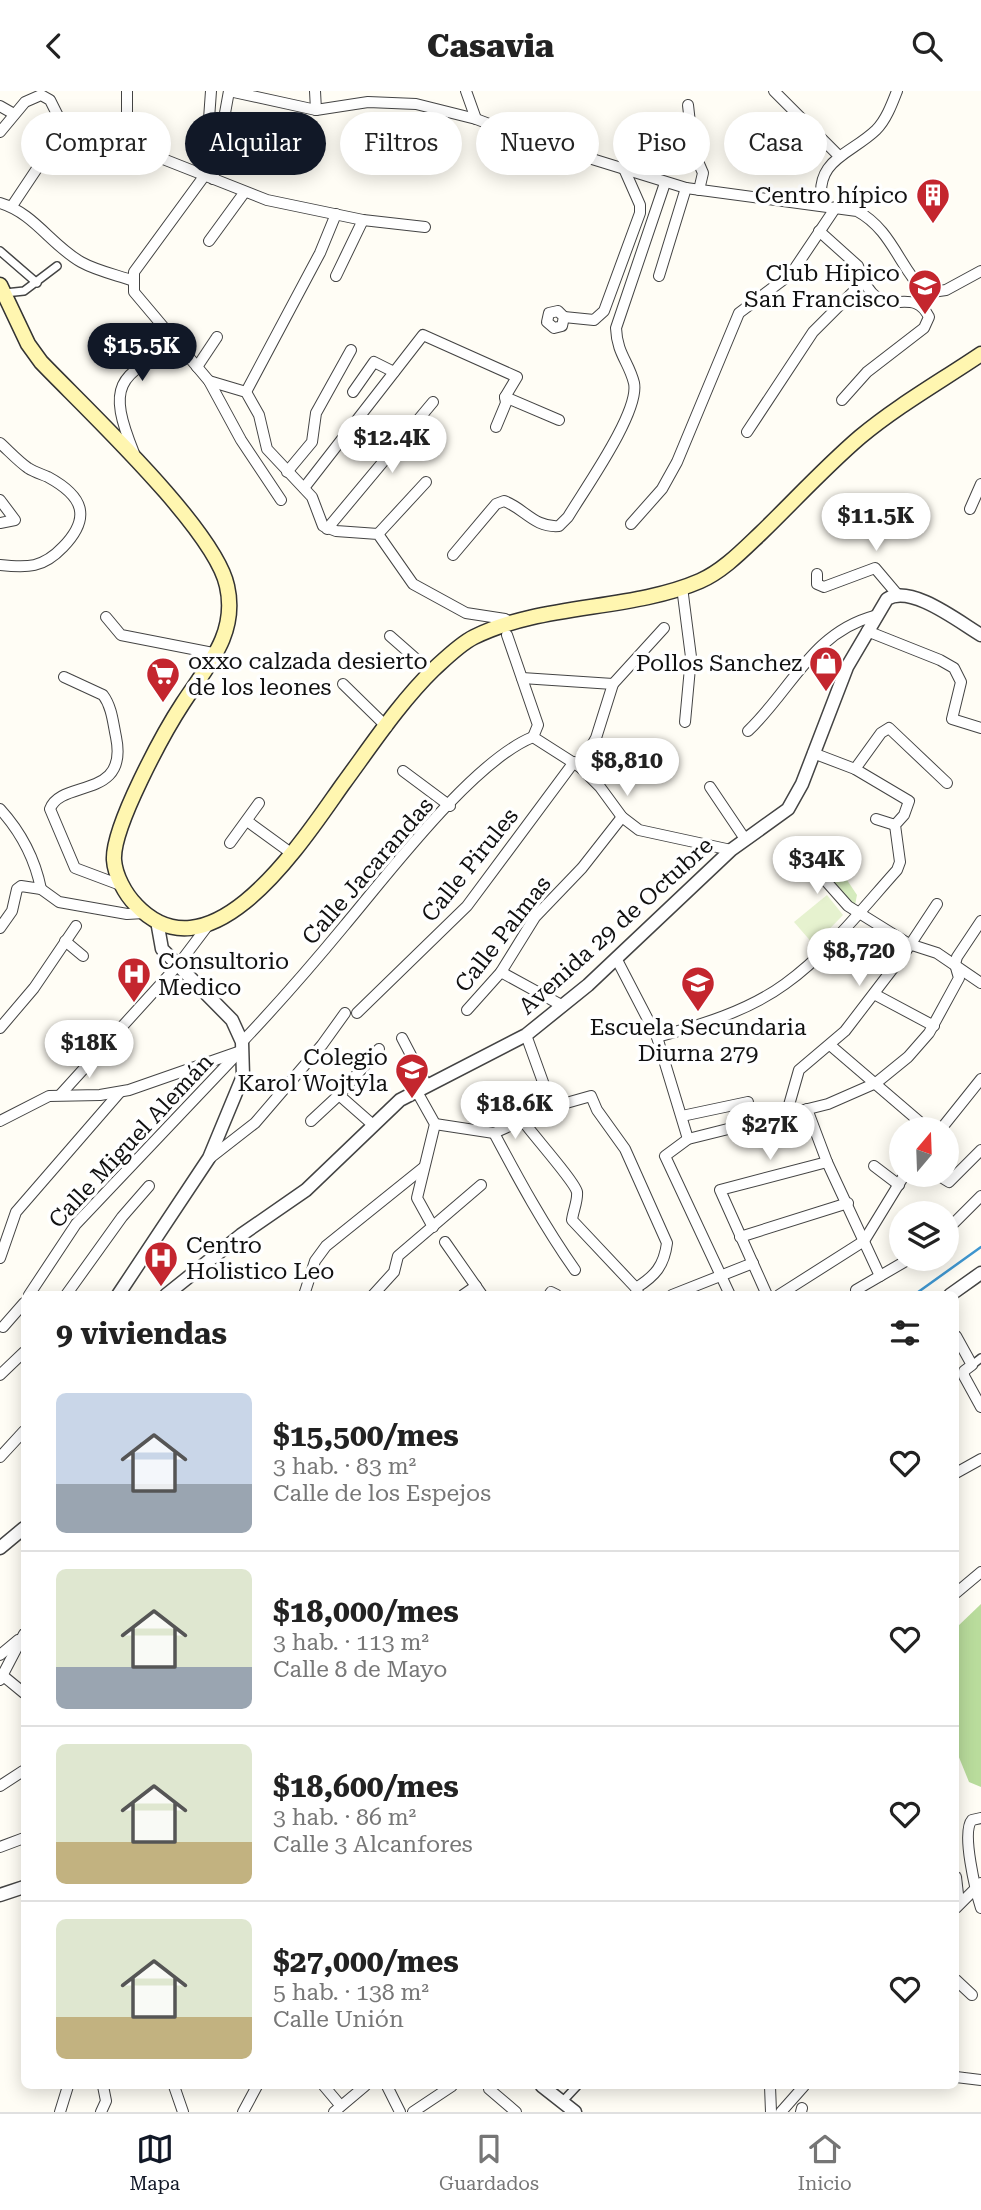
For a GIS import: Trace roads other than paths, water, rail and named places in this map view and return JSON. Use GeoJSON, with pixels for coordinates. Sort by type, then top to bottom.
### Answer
{"type":"FeatureCollection","features":[{"type":"Feature","properties":{"kind":"main road"},"geometry":{"type":"LineString","coordinates":[[2,289],[28,344],[41,362],[139,464],[200,535],[221,567],[229,600],[227,625],[218,654],[184,702],[132,802],[114,849],[115,866],[123,885],[144,913],[157,921],[182,928],[209,924],[260,891],[431,672],[469,640],[682,587],[712,575],[740,553],[860,438],[981,354]]}},
{"type":"Feature","properties":{"kind":"street"},"geometry":{"type":"LineString","coordinates":[[127,91],[127,112]]}},
{"type":"Feature","properties":{"kind":"street"},"geometry":{"type":"LineString","coordinates":[[209,177],[211,91]]}},
{"type":"Feature","properties":{"kind":"street"},"geometry":{"type":"LineString","coordinates":[[281,500],[242,440],[209,381],[134,292],[134,272],[209,177],[229,91],[316,110],[346,104],[391,101],[476,119]]}},
{"type":"Feature","properties":{"kind":"street"},"geometry":{"type":"LineString","coordinates":[[314,91],[316,110]]}},
{"type":"Feature","properties":{"kind":"street"},"geometry":{"type":"LineString","coordinates":[[466,91],[476,116]]}},
{"type":"Feature","properties":{"kind":"street"},"geometry":{"type":"LineString","coordinates":[[774,91],[838,155]]}},
{"type":"Feature","properties":{"kind":"street"},"geometry":{"type":"LineString","coordinates":[[822,205],[824,176],[838,155],[877,128],[897,91]]}},
{"type":"Feature","properties":{"kind":"street"},"geometry":{"type":"LineString","coordinates":[[0,132],[25,102],[41,95],[50,100],[56,112]]}},
{"type":"Feature","properties":{"kind":"street"},"geometry":{"type":"LineString","coordinates":[[688,105],[692,150],[703,173],[699,190]]}},
{"type":"Feature","properties":{"kind":"street"},"geometry":{"type":"LineString","coordinates":[[0,106],[14,114]]}},
{"type":"Feature","properties":{"kind":"street"},"geometry":{"type":"LineString","coordinates":[[171,162],[244,193],[363,220],[425,227]]}},
{"type":"Feature","properties":{"kind":"street"},"geometry":{"type":"LineString","coordinates":[[12,206],[33,175]]}},
{"type":"Feature","properties":{"kind":"street"},"geometry":{"type":"LineString","coordinates":[[564,317],[594,320],[604,311],[640,213],[640,205],[627,175]]}},
{"type":"Feature","properties":{"kind":"street"},"geometry":{"type":"LineString","coordinates":[[640,175],[699,190],[857,211],[874,220],[888,238],[904,270],[925,293],[947,290],[981,271]]}},
{"type":"Feature","properties":{"kind":"street"},"geometry":{"type":"LineString","coordinates":[[453,555],[496,504],[504,501],[533,520],[545,525],[559,526],[568,517],[621,429],[629,412],[634,384],[622,359],[616,328],[665,183]]}},
{"type":"Feature","properties":{"kind":"street"},"geometry":{"type":"LineString","coordinates":[[659,276],[687,188]]}},
{"type":"Feature","properties":{"kind":"street"},"geometry":{"type":"LineString","coordinates":[[209,241],[244,193]]}},
{"type":"Feature","properties":{"kind":"street"},"geometry":{"type":"LineString","coordinates":[[0,204],[12,206],[79,261],[134,281]]}},
{"type":"Feature","properties":{"kind":"street"},"geometry":{"type":"LineString","coordinates":[[631,524],[662,488],[677,462],[739,313],[791,274],[836,207]]}},
{"type":"Feature","properties":{"kind":"street"},"geometry":{"type":"LineString","coordinates":[[246,392],[320,253],[336,214]]}},
{"type":"Feature","properties":{"kind":"street"},"geometry":{"type":"LineString","coordinates":[[336,276],[363,220]]}},
{"type":"Feature","properties":{"kind":"street"},"geometry":{"type":"LineString","coordinates":[[819,231],[858,266],[872,296],[880,301],[913,301],[924,307],[929,317],[924,328],[867,372],[842,400]]}},
{"type":"Feature","properties":{"kind":"street"},"geometry":{"type":"LineString","coordinates":[[0,251],[37,283]]}},
{"type":"Feature","properties":{"kind":"street"},"geometry":{"type":"LineString","coordinates":[[2,289],[24,292],[57,266]]}},
{"type":"Feature","properties":{"kind":"street"},"geometry":{"type":"LineString","coordinates":[[747,432],[813,332],[864,281]]}},
{"type":"Feature","properties":{"kind":"street"},"geometry":{"type":"LineString","coordinates":[[304,488],[423,335],[517,377],[505,397],[506,403],[496,427]]}},
{"type":"Feature","properties":{"kind":"street"},"geometry":{"type":"LineString","coordinates":[[197,367],[218,337]]}},
{"type":"Feature","properties":{"kind":"street"},"geometry":{"type":"LineString","coordinates":[[139,464],[118,405],[120,389],[128,374],[180,345]]}},
{"type":"Feature","properties":{"kind":"street"},"geometry":{"type":"LineString","coordinates":[[287,472],[312,442],[316,413],[351,350]]}},
{"type":"Feature","properties":{"kind":"street"},"geometry":{"type":"LineString","coordinates":[[353,392],[374,362],[394,372]]}},
{"type":"Feature","properties":{"kind":"street"},"geometry":{"type":"LineString","coordinates":[[209,381],[246,392],[259,415],[267,449],[304,488],[327,529]]}},
{"type":"Feature","properties":{"kind":"street"},"geometry":{"type":"LineString","coordinates":[[505,397],[559,420]]}},
{"type":"Feature","properties":{"kind":"street"},"geometry":{"type":"LineString","coordinates":[[327,529],[433,402]]}},
{"type":"Feature","properties":{"kind":"street"},"geometry":{"type":"LineString","coordinates":[[0,443],[29,469],[62,485],[80,507],[82,517],[74,535],[49,561],[31,568],[0,565]]}},
{"type":"Feature","properties":{"kind":"street"},"geometry":{"type":"LineString","coordinates":[[378,534],[426,482]]}},
{"type":"Feature","properties":{"kind":"street"},"geometry":{"type":"LineString","coordinates":[[970,509],[981,484]]}},
{"type":"Feature","properties":{"kind":"street"},"geometry":{"type":"LineString","coordinates":[[0,500],[15,520],[0,523]]}},
{"type":"Feature","properties":{"kind":"street"},"geometry":{"type":"LineString","coordinates":[[327,529],[378,534],[413,584],[466,613],[505,619],[538,725],[533,737],[577,765],[600,787],[622,817],[639,830],[731,850]]}},
{"type":"Feature","properties":{"kind":"street"},"geometry":{"type":"LineString","coordinates":[[817,574],[817,584],[824,587],[875,568],[897,594],[926,603],[981,635]]}},
{"type":"Feature","properties":{"kind":"street"},"geometry":{"type":"LineString","coordinates":[[682,587],[691,657],[685,722]]}},
{"type":"Feature","properties":{"kind":"street","name":"Avenida 29 de Octubre"},"geometry":{"type":"LineString","coordinates":[[171,1291],[241,1235],[306,1190],[372,1124],[421,1087],[526,1035],[563,1006],[731,850],[788,809],[795,800],[847,667],[874,616],[887,599],[897,594]]}},
{"type":"Feature","properties":{"kind":"street"},"geometry":{"type":"LineString","coordinates":[[748,731],[774,704],[814,652],[846,626],[874,616]]}},
{"type":"Feature","properties":{"kind":"street"},"geometry":{"type":"LineString","coordinates":[[106,617],[112,627],[131,638],[218,654]]}},
{"type":"Feature","properties":{"kind":"street"},"geometry":{"type":"LineString","coordinates":[[522,678],[613,684],[664,628]]}},
{"type":"Feature","properties":{"kind":"street"},"geometry":{"type":"LineString","coordinates":[[867,631],[954,668],[961,682],[952,719],[981,728]]}},
{"type":"Feature","properties":{"kind":"street"},"geometry":{"type":"LineString","coordinates":[[390,636],[431,672]]}},
{"type":"Feature","properties":{"kind":"street"},"geometry":{"type":"LineString","coordinates":[[64,677],[103,695],[110,709],[118,750],[109,775],[96,785],[57,799],[50,809],[75,868],[123,885]]}},
{"type":"Feature","properties":{"kind":"street"},"geometry":{"type":"LineString","coordinates":[[343,684],[387,727]]}},
{"type":"Feature","properties":{"kind":"street","name":"Calle Pirules"},"geometry":{"type":"LineString","coordinates":[[357,1013],[467,907],[596,738],[613,684]]}},
{"type":"Feature","properties":{"kind":"street"},"geometry":{"type":"LineString","coordinates":[[855,769],[881,733],[889,728],[947,783]]}},
{"type":"Feature","properties":{"kind":"street","name":"Calle Jacarandas"},"geometry":{"type":"LineString","coordinates":[[242,1046],[396,862],[507,750],[533,737]]}},
{"type":"Feature","properties":{"kind":"street"},"geometry":{"type":"LineString","coordinates":[[657,1038],[721,1017],[783,985],[830,945],[900,862],[895,825],[904,815],[909,801],[855,769],[813,753]]}},
{"type":"Feature","properties":{"kind":"street"},"geometry":{"type":"LineString","coordinates":[[403,771],[450,806]]}},
{"type":"Feature","properties":{"kind":"street"},"geometry":{"type":"LineString","coordinates":[[710,787],[745,839]]}},
{"type":"Feature","properties":{"kind":"street"},"geometry":{"type":"LineString","coordinates":[[230,843],[259,803]]}},
{"type":"Feature","properties":{"kind":"street"},"geometry":{"type":"LineString","coordinates":[[0,809],[23,841],[41,888],[59,902],[127,914],[144,913]]}},
{"type":"Feature","properties":{"kind":"street","name":"Calle Palmas"},"geometry":{"type":"LineString","coordinates":[[467,1010],[501,972],[535,917],[582,868],[622,817]]}},
{"type":"Feature","properties":{"kind":"street"},"geometry":{"type":"LineString","coordinates":[[876,820],[895,825]]}},
{"type":"Feature","properties":{"kind":"street"},"geometry":{"type":"LineString","coordinates":[[247,821],[291,853]]}},
{"type":"Feature","properties":{"kind":"street"},"geometry":{"type":"LineString","coordinates":[[800,852],[838,898],[909,944],[929,949],[981,983]]}},
{"type":"Feature","properties":{"kind":"street"},"geometry":{"type":"LineString","coordinates":[[0,928],[12,911],[17,889],[22,886],[41,888]]}},
{"type":"Feature","properties":{"kind":"street"},"geometry":{"type":"LineString","coordinates":[[787,1112],[799,1070],[830,1045],[874,994],[937,904]]}},
{"type":"Feature","properties":{"kind":"street"},"geometry":{"type":"LineString","coordinates":[[121,1291],[209,1158],[240,1089],[242,1046],[232,1020],[214,998],[162,949],[157,921]]}},
{"type":"Feature","properties":{"kind":"street"},"geometry":{"type":"LineString","coordinates":[[728,1291],[665,1156],[688,1139],[741,1128],[787,1112],[828,1104],[876,1083],[908,1057],[934,1026],[959,978],[955,964],[981,921]]}},
{"type":"Feature","properties":{"kind":"street"},"geometry":{"type":"LineString","coordinates":[[60,1095],[178,965],[209,924]]}},
{"type":"Feature","properties":{"kind":"street"},"geometry":{"type":"LineString","coordinates":[[0,1028],[34,988],[75,926]]}},
{"type":"Feature","properties":{"kind":"street"},"geometry":{"type":"LineString","coordinates":[[65,941],[83,956]]}},
{"type":"Feature","properties":{"kind":"street"},"geometry":{"type":"LineString","coordinates":[[615,958],[657,1038],[688,1139]]}},
{"type":"Feature","properties":{"kind":"street"},"geometry":{"type":"LineString","coordinates":[[501,972],[563,1006]]}},
{"type":"Feature","properties":{"kind":"street"},"geometry":{"type":"LineString","coordinates":[[874,994],[934,1026]]}},
{"type":"Feature","properties":{"kind":"street"},"geometry":{"type":"LineString","coordinates":[[209,1158],[254,1123],[323,1045],[345,1013]]}},
{"type":"Feature","properties":{"kind":"street"},"geometry":{"type":"LineString","coordinates":[[526,1035],[552,1107]]}},
{"type":"Feature","properties":{"kind":"street"},"geometry":{"type":"LineString","coordinates":[[402,1038],[435,1124],[416,1198],[433,1227]]}},
{"type":"Feature","properties":{"kind":"street"},"geometry":{"type":"LineString","coordinates":[[830,1045],[914,1117]]}},
{"type":"Feature","properties":{"kind":"street"},"geometry":{"type":"LineString","coordinates":[[0,1121],[40,1101],[60,1095],[121,1091],[242,1046]]}},
{"type":"Feature","properties":{"kind":"street","name":"Calle Miguel Alemán"},"geometry":{"type":"LineString","coordinates":[[32,1291],[76,1224],[242,1046]]}},
{"type":"Feature","properties":{"kind":"street"},"geometry":{"type":"LineString","coordinates":[[311,1121],[339,1095],[379,1049]]}},
{"type":"Feature","properties":{"kind":"street"},"geometry":{"type":"LineString","coordinates":[[951,1117],[981,1079]]}},
{"type":"Feature","properties":{"kind":"street"},"geometry":{"type":"LineString","coordinates":[[0,1258],[16,1212],[121,1091]]}},
{"type":"Feature","properties":{"kind":"street"},"geometry":{"type":"LineString","coordinates":[[339,1095],[372,1124]]}},
{"type":"Feature","properties":{"kind":"street"},"geometry":{"type":"LineString","coordinates":[[435,1124],[494,1133],[552,1107],[586,1095],[594,1101],[597,1110],[625,1149],[667,1243],[665,1258],[659,1271],[637,1291],[572,1220],[578,1196],[575,1187],[547,1155],[523,1121]]}},
{"type":"Feature","properties":{"kind":"street"},"geometry":{"type":"LineString","coordinates":[[682,1116],[748,1102]]}},
{"type":"Feature","properties":{"kind":"street"},"geometry":{"type":"LineString","coordinates":[[807,1109],[827,1162],[880,1276]]}},
{"type":"Feature","properties":{"kind":"street"},"geometry":{"type":"LineString","coordinates":[[494,1133],[540,1218],[575,1270]]}},
{"type":"Feature","properties":{"kind":"street"},"geometry":{"type":"LineString","coordinates":[[959,1172],[981,1150]]}},
{"type":"Feature","properties":{"kind":"street"},"geometry":{"type":"LineString","coordinates":[[765,1291],[720,1190],[827,1162]]}},
{"type":"Feature","properties":{"kind":"street"},"geometry":{"type":"LineString","coordinates":[[874,1166],[889,1177]]}},
{"type":"Feature","properties":{"kind":"street"},"geometry":{"type":"LineString","coordinates":[[305,1291],[315,1261],[326,1247],[423,1168]]}},
{"type":"Feature","properties":{"kind":"street"},"geometry":{"type":"LineString","coordinates":[[377,1291],[394,1272],[398,1256],[481,1185]]}},
{"type":"Feature","properties":{"kind":"street"},"geometry":{"type":"LineString","coordinates":[[69,1291],[149,1187]]}},
{"type":"Feature","properties":{"kind":"street"},"geometry":{"type":"LineString","coordinates":[[785,1291],[864,1241],[898,1187]]}},
{"type":"Feature","properties":{"kind":"street"},"geometry":{"type":"LineString","coordinates":[[959,1218],[981,1196]]}},
{"type":"Feature","properties":{"kind":"street"},"geometry":{"type":"LineString","coordinates":[[740,1237],[848,1203]]}},
{"type":"Feature","properties":{"kind":"street"},"geometry":{"type":"LineString","coordinates":[[445,1243],[479,1291]]}},
{"type":"Feature","properties":{"kind":"street"},"geometry":{"type":"LineString","coordinates":[[681,1291],[753,1263]]}},
{"type":"Feature","properties":{"kind":"street"},"geometry":{"type":"LineString","coordinates":[[856,1290],[889,1271]]}},
{"type":"Feature","properties":{"kind":"street"},"geometry":{"type":"LineString","coordinates":[[956,1291],[981,1273]]}},
{"type":"Feature","properties":{"kind":"street"},"geometry":{"type":"LineString","coordinates":[[469,1291],[476,1286]]}},
{"type":"Feature","properties":{"kind":"street"},"geometry":{"type":"LineString","coordinates":[[3,1328],[21,1307]]}},
{"type":"Feature","properties":{"kind":"street"},"geometry":{"type":"LineString","coordinates":[[959,1341],[972,1365]]}},
{"type":"Feature","properties":{"kind":"street"},"geometry":{"type":"LineString","coordinates":[[0,1375],[21,1356]]}},
{"type":"Feature","properties":{"kind":"street"},"geometry":{"type":"LineString","coordinates":[[981,1358],[963,1373],[981,1407]]}},
{"type":"Feature","properties":{"kind":"street"},"geometry":{"type":"LineString","coordinates":[[0,1457],[21,1434]]}},
{"type":"Feature","properties":{"kind":"street"},"geometry":{"type":"LineString","coordinates":[[959,1471],[981,1459]]}},
{"type":"Feature","properties":{"kind":"street"},"geometry":{"type":"LineString","coordinates":[[0,1548],[21,1530]]}},
{"type":"Feature","properties":{"kind":"street"},"geometry":{"type":"LineString","coordinates":[[959,1590],[981,1572]]}},
{"type":"Feature","properties":{"kind":"street"},"geometry":{"type":"LineString","coordinates":[[0,1655],[21,1638]]}},
{"type":"Feature","properties":{"kind":"street"},"geometry":{"type":"LineString","coordinates":[[21,1640],[1,1677],[21,1691]]}},
{"type":"Feature","properties":{"kind":"street"},"geometry":{"type":"LineString","coordinates":[[0,1786],[21,1773]]}},
{"type":"Feature","properties":{"kind":"street"},"geometry":{"type":"LineString","coordinates":[[981,1818],[972,1820],[967,1830],[981,1908]]}},
{"type":"Feature","properties":{"kind":"street"},"geometry":{"type":"LineString","coordinates":[[0,1847],[21,1839]]}},
{"type":"Feature","properties":{"kind":"street"},"geometry":{"type":"LineString","coordinates":[[959,1904],[978,1886]]}},
{"type":"Feature","properties":{"kind":"street"},"geometry":{"type":"LineString","coordinates":[[0,1895],[21,1888]]}},
{"type":"Feature","properties":{"kind":"street"},"geometry":{"type":"LineString","coordinates":[[959,1983],[972,1996]]}},
{"type":"Feature","properties":{"kind":"street"},"geometry":{"type":"LineString","coordinates":[[959,2077],[981,2080]]}},
{"type":"Feature","properties":{"kind":"street"},"geometry":{"type":"LineString","coordinates":[[60,2112],[67,2089]]}},
{"type":"Feature","properties":{"kind":"street"},"geometry":{"type":"LineString","coordinates":[[102,2112],[106,2101],[104,2089]]}},
{"type":"Feature","properties":{"kind":"street"},"geometry":{"type":"LineString","coordinates":[[175,2089],[183,2112]]}},
{"type":"Feature","properties":{"kind":"street"},"geometry":{"type":"LineString","coordinates":[[243,2112],[255,2089]]}},
{"type":"Feature","properties":{"kind":"street"},"geometry":{"type":"LineString","coordinates":[[326,2089],[337,2109],[361,2089]]}},
{"type":"Feature","properties":{"kind":"street"},"geometry":{"type":"LineString","coordinates":[[388,2089],[400,2112]]}},
{"type":"Feature","properties":{"kind":"street"},"geometry":{"type":"LineString","coordinates":[[413,2112],[448,2089]]}},
{"type":"Feature","properties":{"kind":"street"},"geometry":{"type":"LineString","coordinates":[[489,2089],[516,2112]]}},
{"type":"Feature","properties":{"kind":"street"},"geometry":{"type":"LineString","coordinates":[[545,2089],[575,2112]]}},
{"type":"Feature","properties":{"kind":"street"},"geometry":{"type":"LineString","coordinates":[[561,2103],[574,2089]]}},
{"type":"Feature","properties":{"kind":"street"},"geometry":{"type":"LineString","coordinates":[[770,2089],[771,2112]]}},
{"type":"Feature","properties":{"kind":"street"},"geometry":{"type":"LineString","coordinates":[[780,2112],[801,2089]]}},
{"type":"Feature","properties":{"kind":"waterway"},"geometry":{"type":"LineString","coordinates":[[920,1291],[981,1247]]}},
{"type":"Feature","properties":{"kind":"place","name":"Centro hípico"},"geometry":{"type":"Point","coordinates":[933,225]}},
{"type":"Feature","properties":{"kind":"place","name":"Club Hipico San Francisco"},"geometry":{"type":"Point","coordinates":[925,316]}},
{"type":"Feature","properties":{"kind":"place","name":"Pollos Sanchez"},"geometry":{"type":"Point","coordinates":[826,693]}},
{"type":"Feature","properties":{"kind":"place","name":"oxxo calzada desierto de los leones"},"geometry":{"type":"Point","coordinates":[163,704]}},
{"type":"Feature","properties":{"kind":"place","name":"Consultorio Medico"},"geometry":{"type":"Point","coordinates":[134,1004]}},
{"type":"Feature","properties":{"kind":"place","name":"Escuela Secundaria Diurna 279"},"geometry":{"type":"Point","coordinates":[698,1013]}},
{"type":"Feature","properties":{"kind":"place","name":"Colegio Karol Wojtyla"},"geometry":{"type":"Point","coordinates":[412,1100]}},
{"type":"Feature","properties":{"kind":"place","name":"Centro Holistico Leo"},"geometry":{"type":"Point","coordinates":[161,1288]}}]}
